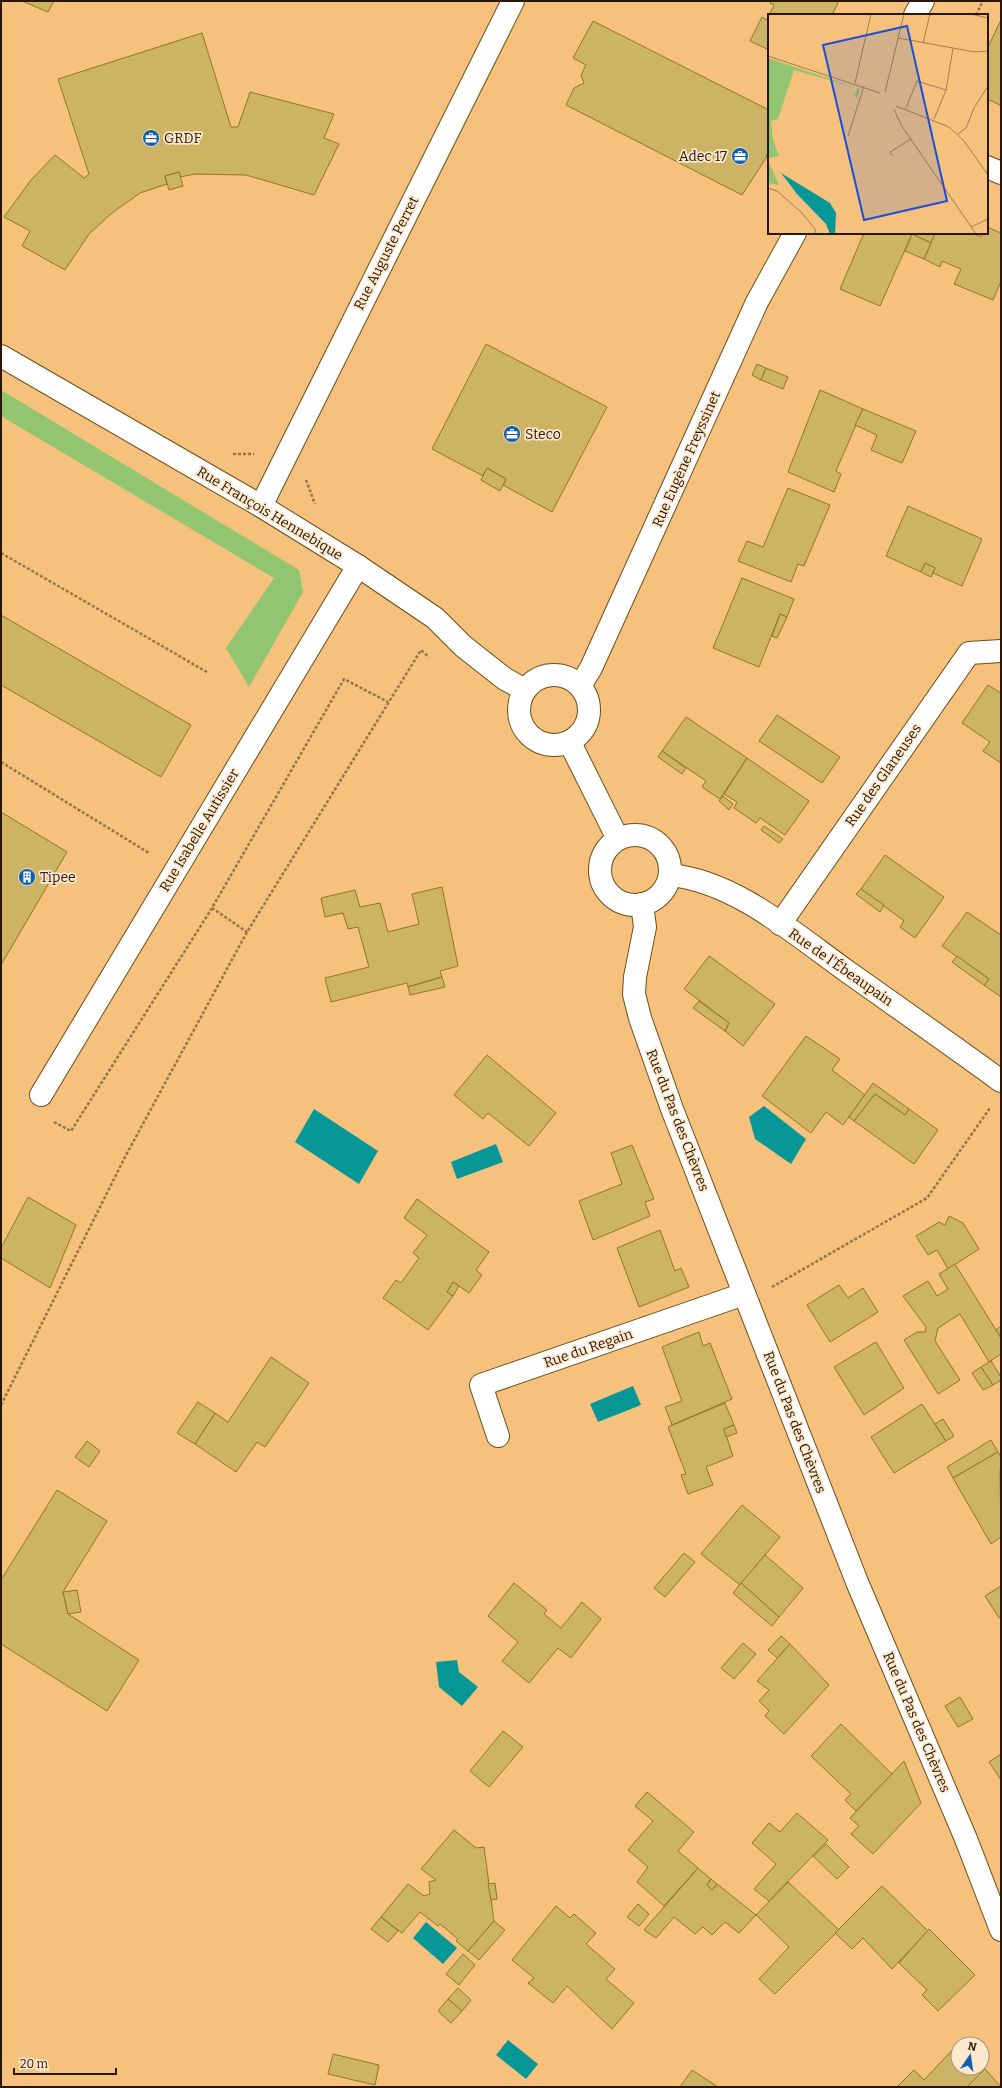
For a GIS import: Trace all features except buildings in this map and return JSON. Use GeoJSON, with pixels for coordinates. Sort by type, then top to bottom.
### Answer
{"type":"FeatureCollection","features":[{"type":"Feature","properties":{"kind":"street","name":"Rue Auguste Perret"},"geometry":{"type":"LineString","coordinates":[[261,506],[513,1]]}},
{"type":"Feature","properties":{"kind":"street"},"geometry":{"type":"LineString","coordinates":[[916,14],[923,1]]}},
{"type":"Feature","properties":{"kind":"street"},"geometry":{"type":"LineString","coordinates":[[988,167],[1001,173]]}},
{"type":"Feature","properties":{"kind":"street","name":"Rue Eugène Freyssinet"},"geometry":{"type":"LineString","coordinates":[[580,686],[592,668],[757,302],[795,234]]}},
{"type":"Feature","properties":{"kind":"street","name":"Rue François Hennebique"},"geometry":{"type":"LineString","coordinates":[[1,356],[261,506],[358,566],[435,618],[462,646],[505,679],[525,690]]}},
{"type":"Feature","properties":{"kind":"street","name":"Rue Isabelle Autissier"},"geometry":{"type":"LineString","coordinates":[[41,1095],[358,566]]}},
{"type":"Feature","properties":{"kind":"street","name":"Rue des Glaneuses"},"geometry":{"type":"LineString","coordinates":[[780,924],[969,653],[1001,651]]}},
{"type":"Feature","properties":{"kind":"street"},"geometry":{"type":"LineString","coordinates":[[551,675],[562,676],[572,680],[580,686],[588,700],[589,717],[585,728],[579,736],[570,743],[558,746],[547,746],[536,741],[527,733],[521,724],[518,712],[520,701],[525,690],[541,677],[551,675]]}},
{"type":"Feature","properties":{"kind":"street"},"geometry":{"type":"LineString","coordinates":[[570,743],[618,839]]}},
{"type":"Feature","properties":{"kind":"street"},"geometry":{"type":"LineString","coordinates":[[640,834],[651,837],[667,853],[670,864],[670,875],[667,885],[661,894],[652,901],[631,905],[620,902],[611,896],[602,881],[600,865],[603,854],[609,845],[618,839],[629,835],[640,834]]}},
{"type":"Feature","properties":{"kind":"street","name":"Rue de l'Ébeaupain"},"geometry":{"type":"LineString","coordinates":[[670,875],[687,876],[728,890],[780,924],[1001,1080]]}},
{"type":"Feature","properties":{"kind":"street","name":"Rue du Pas des Chèvres"},"geometry":{"type":"LineString","coordinates":[[642,904],[645,927],[634,977],[634,994],[672,1109],[857,1582],[966,1838],[1001,1930]]}},
{"type":"Feature","properties":{"kind":"street","name":"Rue du Regain"},"geometry":{"type":"LineString","coordinates":[[498,1436],[481,1385],[744,1294]]}},
{"type":"Feature","properties":{"kind":"path"},"geometry":{"type":"LineString","coordinates":[[976,14],[983,1]]}},
{"type":"Feature","properties":{"kind":"path"},"geometry":{"type":"LineString","coordinates":[[1,553],[207,672]]}},
{"type":"Feature","properties":{"kind":"path"},"geometry":{"type":"LineString","coordinates":[[1,1405],[125,1157],[247,932],[421,650]]}},
{"type":"Feature","properties":{"kind":"path"},"geometry":{"type":"LineString","coordinates":[[41,1095],[34,1111],[71,1131],[212,908],[344,680],[388,702]]}},
{"type":"Feature","properties":{"kind":"path"},"geometry":{"type":"LineString","coordinates":[[1,762],[150,853]]}},
{"type":"Feature","properties":{"kind":"path"},"geometry":{"type":"LineString","coordinates":[[212,908],[247,932]]}},
{"type":"Feature","properties":{"kind":"path"},"geometry":{"type":"LineString","coordinates":[[744,1294],[772,1288],[927,1198],[992,1104]]}},
{"type":"Feature","properties":{"kind":"green space"},"geometry":{"type":"Polygon","coordinates":[[[1,390],[299,570],[303,592],[249,687],[226,648],[274,578],[1,416],[1,390]]]}},
{"type":"Feature","properties":{"kind":"water"},"geometry":{"type":"Polygon","coordinates":[[[764,1106],[806,1139],[791,1164],[755,1139],[749,1117],[764,1106]]]}},
{"type":"Feature","properties":{"kind":"water"},"geometry":{"type":"Polygon","coordinates":[[[314,1109],[378,1151],[359,1184],[295,1142],[314,1109]]]}},
{"type":"Feature","properties":{"kind":"water"},"geometry":{"type":"Polygon","coordinates":[[[496,1144],[503,1162],[457,1179],[451,1162],[496,1144]]]}},
{"type":"Feature","properties":{"kind":"water"},"geometry":{"type":"Polygon","coordinates":[[[633,1386],[641,1405],[598,1422],[590,1404],[633,1386]]]}},
{"type":"Feature","properties":{"kind":"water"},"geometry":{"type":"Polygon","coordinates":[[[457,1660],[459,1672],[478,1687],[462,1706],[439,1687],[436,1662],[457,1660]]]}},
{"type":"Feature","properties":{"kind":"water"},"geometry":{"type":"Polygon","coordinates":[[[426,1922],[457,1948],[443,1964],[413,1938],[426,1922]]]}},
{"type":"Feature","properties":{"kind":"water"},"geometry":{"type":"Polygon","coordinates":[[[508,2040],[538,2064],[526,2079],[496,2055],[508,2040]]]}},
{"type":"Feature","properties":{"kind":"place","name":"GRDF"},"geometry":{"type":"Point","coordinates":[151,138]}},
{"type":"Feature","properties":{"kind":"place","name":"Adec 17"},"geometry":{"type":"Point","coordinates":[740,156]}},
{"type":"Feature","properties":{"kind":"place","name":"Steco"},"geometry":{"type":"Point","coordinates":[512,434]}},
{"type":"Feature","properties":{"kind":"place","name":"Tipee"},"geometry":{"type":"Point","coordinates":[27,877]}}]}
